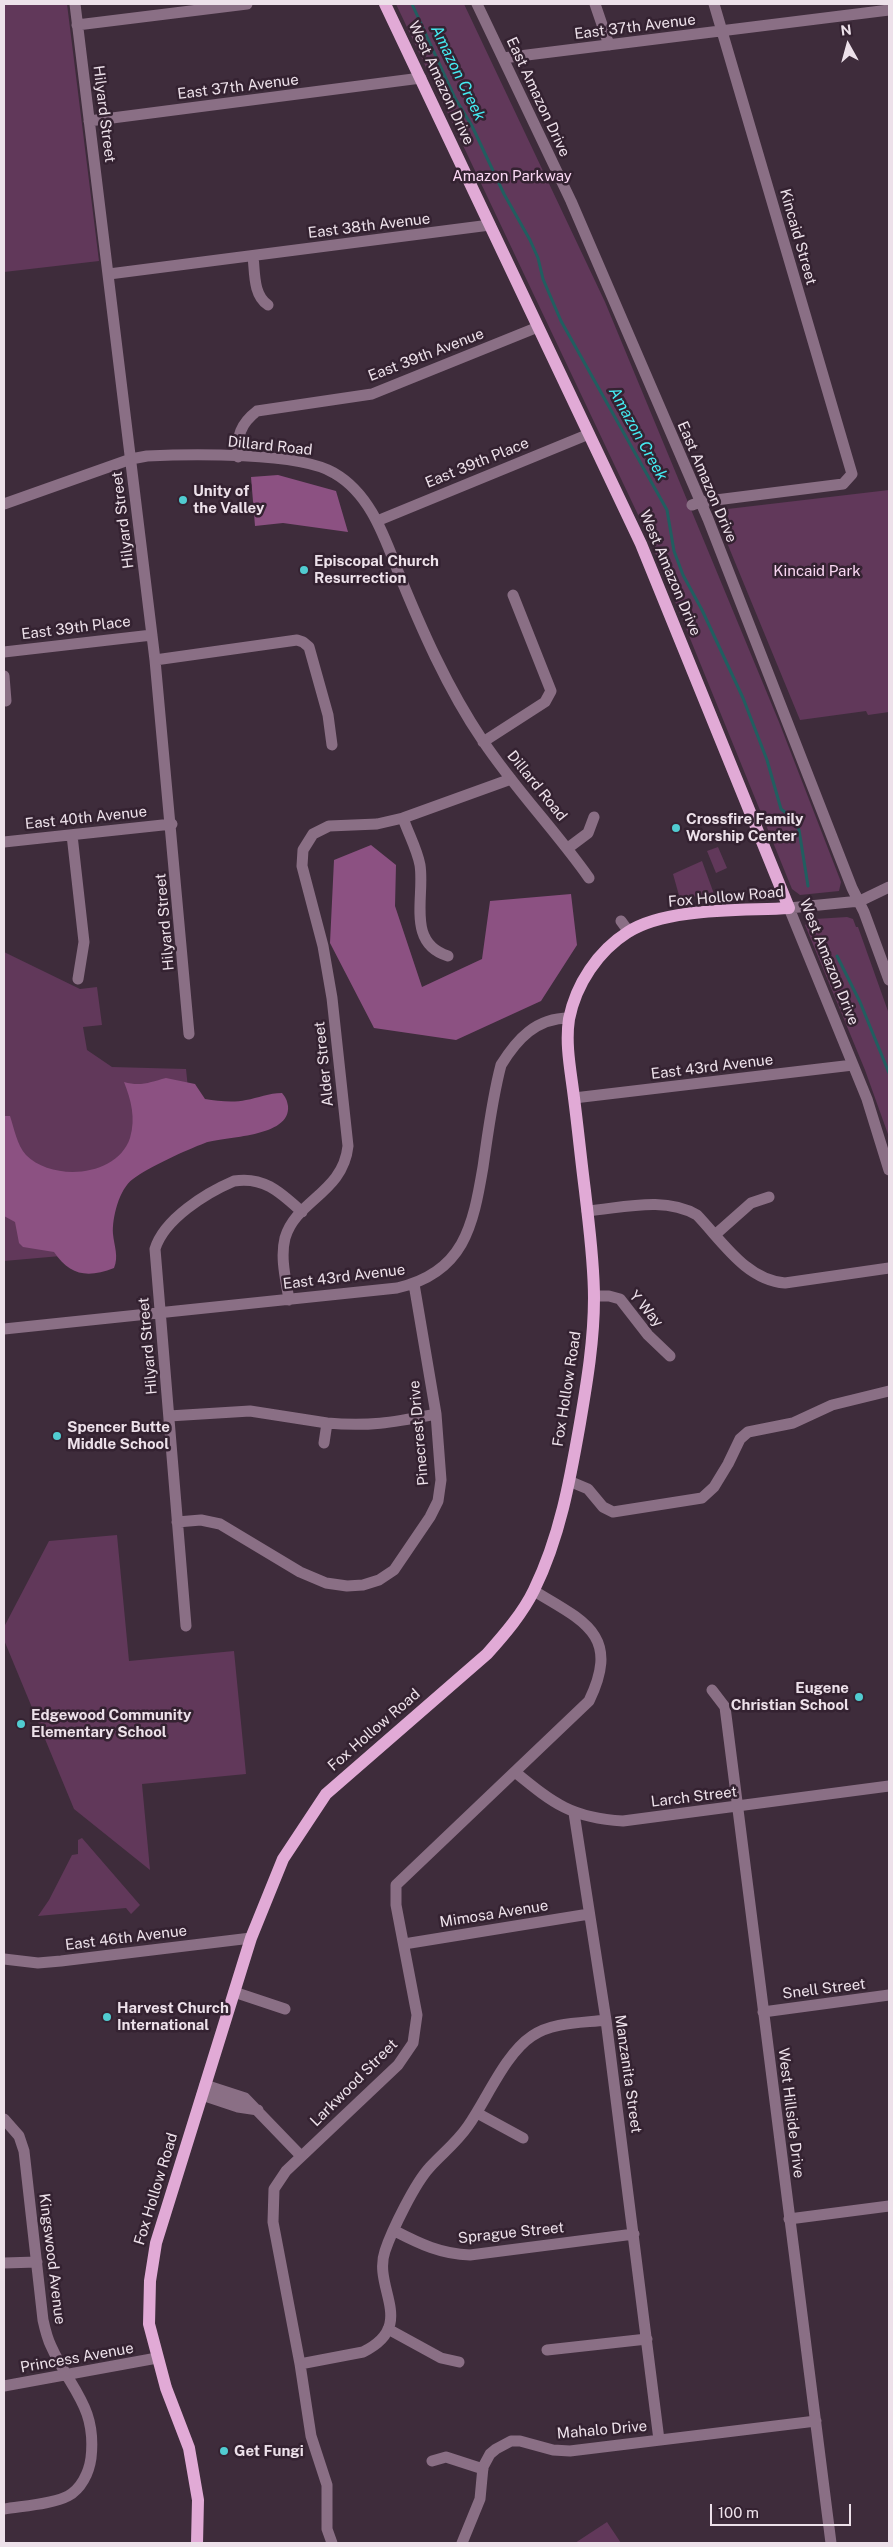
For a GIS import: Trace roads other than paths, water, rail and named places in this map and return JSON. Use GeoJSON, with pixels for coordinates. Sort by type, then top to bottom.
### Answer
{"type":"FeatureCollection","features":[{"type":"Feature","properties":{"kind":"main road","name":"West Amazon Drive"},"geometry":{"type":"LineString","coordinates":[[385,4],[641,544],[789,908]]}},
{"type":"Feature","properties":{"kind":"main road","name":"Fox Hollow Road"},"geometry":{"type":"LineString","coordinates":[[197,2543],[198,2500],[189,2448],[157,2358],[149,2310],[151,2263],[162,2218],[251,1938],[283,1859],[326,1794],[487,1654],[534,1590],[553,1543],[569,1481],[588,1372],[594,1296],[587,1210],[567,1038],[569,1018],[584,978],[597,960],[629,932],[657,920],[680,915],[789,908]]}},
{"type":"Feature","properties":{"kind":"street","name":"Hilyard Street"},"geometry":{"type":"LineString","coordinates":[[75,4],[155,660],[172,824],[189,1034]]}},
{"type":"Feature","properties":{"kind":"street"},"geometry":{"type":"LineString","coordinates":[[77,25],[247,4]]}},
{"type":"Feature","properties":{"kind":"street","name":"East Amazon Drive"},"geometry":{"type":"LineString","coordinates":[[477,4],[571,201],[860,901],[889,980]]}},
{"type":"Feature","properties":{"kind":"street"},"geometry":{"type":"LineString","coordinates":[[595,4],[609,45]]}},
{"type":"Feature","properties":{"kind":"street","name":"Kincaid Street"},"geometry":{"type":"LineString","coordinates":[[696,504],[843,484],[850,478],[852,469],[714,4]]}},
{"type":"Feature","properties":{"kind":"street","name":"East 37th Avenue"},"geometry":{"type":"LineString","coordinates":[[503,58],[889,10]]}},
{"type":"Feature","properties":{"kind":"street","name":"East 37th Avenue"},"geometry":{"type":"LineString","coordinates":[[89,121],[421,78]]}},
{"type":"Feature","properties":{"kind":"street","name":"East 38th Avenue"},"geometry":{"type":"LineString","coordinates":[[109,274],[490,225]]}},
{"type":"Feature","properties":{"kind":"street"},"geometry":{"type":"LineString","coordinates":[[253,256],[259,296],[268,305]]}},
{"type":"Feature","properties":{"kind":"street","name":"East 39th Avenue"},"geometry":{"type":"LineString","coordinates":[[238,457],[240,429],[247,419],[257,411],[372,394],[538,327]]}},
{"type":"Feature","properties":{"kind":"street","name":"East 39th Place"},"geometry":{"type":"LineString","coordinates":[[377,520],[589,434]]}},
{"type":"Feature","properties":{"kind":"street","name":"Dillard Road"},"geometry":{"type":"LineString","coordinates":[[131,459],[162,455],[238,457],[300,462],[334,472],[356,492],[377,520],[427,640],[462,707],[483,742],[568,848],[589,878]]}},
{"type":"Feature","properties":{"kind":"street"},"geometry":{"type":"LineString","coordinates":[[5,500],[131,459]]}},
{"type":"Feature","properties":{"kind":"street"},"geometry":{"type":"LineString","coordinates":[[483,742],[545,702],[550,691],[513,595]]}},
{"type":"Feature","properties":{"kind":"street","name":"East 39th Place"},"geometry":{"type":"LineString","coordinates":[[4,652],[152,635]]}},
{"type":"Feature","properties":{"kind":"street"},"geometry":{"type":"LineString","coordinates":[[155,660],[300,640],[309,647],[328,715],[332,745]]}},
{"type":"Feature","properties":{"kind":"street"},"geometry":{"type":"LineString","coordinates":[[4,676],[6,701]]}},
{"type":"Feature","properties":{"kind":"street"},"geometry":{"type":"LineString","coordinates":[[448,956],[434,950],[424,935],[419,905],[420,867],[403,818],[511,778]]}},
{"type":"Feature","properties":{"kind":"street"},"geometry":{"type":"LineString","coordinates":[[568,848],[588,833],[594,817]]}},
{"type":"Feature","properties":{"kind":"street","name":"Alder Street"},"geometry":{"type":"LineString","coordinates":[[289,1300],[284,1245],[291,1225],[338,1176],[347,1160],[348,1146],[332,998],[323,946],[306,887],[301,858],[307,841],[313,834],[337,824],[368,826],[403,818]]}},
{"type":"Feature","properties":{"kind":"street","name":"East 40th Avenue"},"geometry":{"type":"LineString","coordinates":[[4,842],[172,824]]}},
{"type":"Feature","properties":{"kind":"street"},"geometry":{"type":"LineString","coordinates":[[72,835],[84,942],[78,979]]}},
{"type":"Feature","properties":{"kind":"street","name":"Fox Hollow Road"},"geometry":{"type":"LineString","coordinates":[[789,908],[860,901],[889,888]]}},
{"type":"Feature","properties":{"kind":"street","name":"West Amazon Drive"},"geometry":{"type":"LineString","coordinates":[[789,908],[877,1126],[889,1170]]}},
{"type":"Feature","properties":{"kind":"street"},"geometry":{"type":"LineString","coordinates":[[621,921],[629,932]]}},
{"type":"Feature","properties":{"kind":"street","name":"East 43rd Avenue"},"geometry":{"type":"LineString","coordinates":[[4,1329],[289,1300],[414,1284],[433,1275],[449,1261],[471,1227],[501,1065],[513,1046],[526,1032],[547,1021],[569,1018]]}},
{"type":"Feature","properties":{"kind":"street","name":"East 43rd Avenue"},"geometry":{"type":"LineString","coordinates":[[574,1098],[853,1065]]}},
{"type":"Feature","properties":{"kind":"street","name":"Hilyard Street"},"geometry":{"type":"LineString","coordinates":[[186,1626],[155,1249],[164,1230],[179,1216],[224,1185],[245,1179],[270,1185],[302,1212]]}},
{"type":"Feature","properties":{"kind":"street"},"geometry":{"type":"LineString","coordinates":[[716,1234],[751,1203],[769,1197]]}},
{"type":"Feature","properties":{"kind":"street"},"geometry":{"type":"LineString","coordinates":[[587,1210],[659,1204],[674,1205],[697,1215],[748,1268],[770,1282],[785,1283],[889,1268]]}},
{"type":"Feature","properties":{"kind":"street","name":"Pinecrest Drive"},"geometry":{"type":"LineString","coordinates":[[177,1522],[201,1520],[220,1524],[300,1572],[326,1583],[347,1586],[379,1580],[394,1570],[430,1517],[438,1501],[441,1480],[436,1414],[414,1284]]}},
{"type":"Feature","properties":{"kind":"street","name":"Y Way"},"geometry":{"type":"LineString","coordinates":[[594,1296],[609,1296],[620,1299],[648,1334],[670,1356]]}},
{"type":"Feature","properties":{"kind":"street"},"geometry":{"type":"LineString","coordinates":[[569,1481],[588,1489],[603,1507],[613,1512],[695,1500],[711,1491],[728,1464],[740,1439],[748,1432],[786,1425],[832,1405],[889,1391]]}},
{"type":"Feature","properties":{"kind":"street"},"geometry":{"type":"LineString","coordinates":[[169,1416],[250,1411],[360,1426],[378,1425],[436,1414]]}},
{"type":"Feature","properties":{"kind":"street"},"geometry":{"type":"LineString","coordinates":[[324,1443],[327,1422]]}},
{"type":"Feature","properties":{"kind":"street","name":"Larkwood Street"},"geometry":{"type":"LineString","coordinates":[[332,2543],[327,2529],[327,2485],[311,2436],[272,2210],[274,2189],[279,2179],[302,2156],[398,2065],[413,2043],[417,2015],[396,1905],[396,1886],[405,1875],[589,1701],[599,1682],[602,1663],[598,1643],[591,1628],[534,1590]]}},
{"type":"Feature","properties":{"kind":"street","name":"West Hillside Drive"},"geometry":{"type":"LineString","coordinates":[[712,1690],[725,1707],[831,2543]]}},
{"type":"Feature","properties":{"kind":"street","name":"Larch Street"},"geometry":{"type":"LineString","coordinates":[[515,1772],[546,1797],[574,1813],[602,1819],[624,1821],[889,1786]]}},
{"type":"Feature","properties":{"kind":"street","name":"Manzanita Street"},"geometry":{"type":"LineString","coordinates":[[574,1813],[606,2020],[659,2440]]}},
{"type":"Feature","properties":{"kind":"street","name":"Mimosa Avenue"},"geometry":{"type":"LineString","coordinates":[[404,1944],[589,1914]]}},
{"type":"Feature","properties":{"kind":"street","name":"East 46th Avenue"},"geometry":{"type":"LineString","coordinates":[[4,1959],[38,1963],[251,1938]]}},
{"type":"Feature","properties":{"kind":"street"},"geometry":{"type":"LineString","coordinates":[[234,1992],[285,2009]]}},
{"type":"Feature","properties":{"kind":"street","name":"Snell Street"},"geometry":{"type":"LineString","coordinates":[[763,2012],[889,1995]]}},
{"type":"Feature","properties":{"kind":"street"},"geometry":{"type":"LineString","coordinates":[[300,2364],[363,2352],[378,2343],[388,2329],[391,2318],[384,2257],[395,2231],[422,2177],[456,2143],[509,2061],[532,2036],[554,2027],[606,2020]]}},
{"type":"Feature","properties":{"kind":"street"},"geometry":{"type":"LineString","coordinates":[[204,2090],[245,2098],[302,2156]]}},
{"type":"Feature","properties":{"kind":"street"},"geometry":{"type":"LineString","coordinates":[[477,2113],[524,2138]]}},
{"type":"Feature","properties":{"kind":"street","name":"Kingswood Avenue"},"geometry":{"type":"LineString","coordinates":[[4,2119],[14,2129],[23,2144],[43,2320],[50,2345],[82,2400],[90,2419],[92,2434],[90,2467],[82,2484],[67,2496],[4,2508]]}},
{"type":"Feature","properties":{"kind":"street"},"geometry":{"type":"LineString","coordinates":[[789,2219],[889,2206]]}},
{"type":"Feature","properties":{"kind":"street","name":"Sprague Street"},"geometry":{"type":"LineString","coordinates":[[395,2231],[427,2248],[448,2254],[470,2255],[634,2234]]}},
{"type":"Feature","properties":{"kind":"street"},"geometry":{"type":"LineString","coordinates":[[4,2263],[37,2262]]}},
{"type":"Feature","properties":{"kind":"street"},"geometry":{"type":"LineString","coordinates":[[388,2329],[442,2358],[459,2362]]}},
{"type":"Feature","properties":{"kind":"street"},"geometry":{"type":"LineString","coordinates":[[547,2350],[647,2339]]}},
{"type":"Feature","properties":{"kind":"street","name":"Princess Avenue"},"geometry":{"type":"LineString","coordinates":[[4,2386],[157,2358]]}},
{"type":"Feature","properties":{"kind":"street","name":"Mahalo Drive"},"geometry":{"type":"LineString","coordinates":[[483,2469],[490,2454],[511,2441],[528,2442],[553,2450],[570,2451],[816,2421]]}},
{"type":"Feature","properties":{"kind":"street"},"geometry":{"type":"LineString","coordinates":[[432,2461],[450,2458],[483,2469],[480,2499],[462,2543]]}},
{"type":"Feature","properties":{"kind":"waterway","name":"Amazon Creek"},"geometry":{"type":"LineString","coordinates":[[412,4],[455,98],[472,126],[504,194],[530,240],[538,258],[543,279],[561,321],[667,510],[674,551],[683,575],[702,610],[743,698],[767,760],[781,809],[795,820],[799,830],[808,886]]}},
{"type":"Feature","properties":{"kind":"waterway","name":"Amazon Creek"},"geometry":{"type":"LineString","coordinates":[[837,956],[860,1002],[889,1073]]}},
{"type":"Feature","properties":{"kind":"place","name":"Unity of the Valley"},"geometry":{"type":"Point","coordinates":[183,500]}},
{"type":"Feature","properties":{"kind":"place","name":"Episcopal Church Resurrection"},"geometry":{"type":"Point","coordinates":[304,570]}},
{"type":"Feature","properties":{"kind":"place","name":"Crossfire Family Worship Center"},"geometry":{"type":"Point","coordinates":[676,828]}},
{"type":"Feature","properties":{"kind":"place","name":"Spencer Butte Middle School"},"geometry":{"type":"Point","coordinates":[57,1436]}},
{"type":"Feature","properties":{"kind":"place","name":"Eugene Christian School"},"geometry":{"type":"Point","coordinates":[859,1697]}},
{"type":"Feature","properties":{"kind":"place","name":"Edgewood Community Elementary School"},"geometry":{"type":"Point","coordinates":[21,1724]}},
{"type":"Feature","properties":{"kind":"place","name":"Harvest Church International"},"geometry":{"type":"Point","coordinates":[107,2017]}},
{"type":"Feature","properties":{"kind":"place","name":"Get Fungi"},"geometry":{"type":"Point","coordinates":[224,2451]}},
{"type":"Feature","properties":{"kind":"park label","name":"Amazon Parkway"},"geometry":{"type":"Point","coordinates":[512,176]}},
{"type":"Feature","properties":{"kind":"park label","name":"Kincaid Park"},"geometry":{"type":"Point","coordinates":[817,571]}}]}
